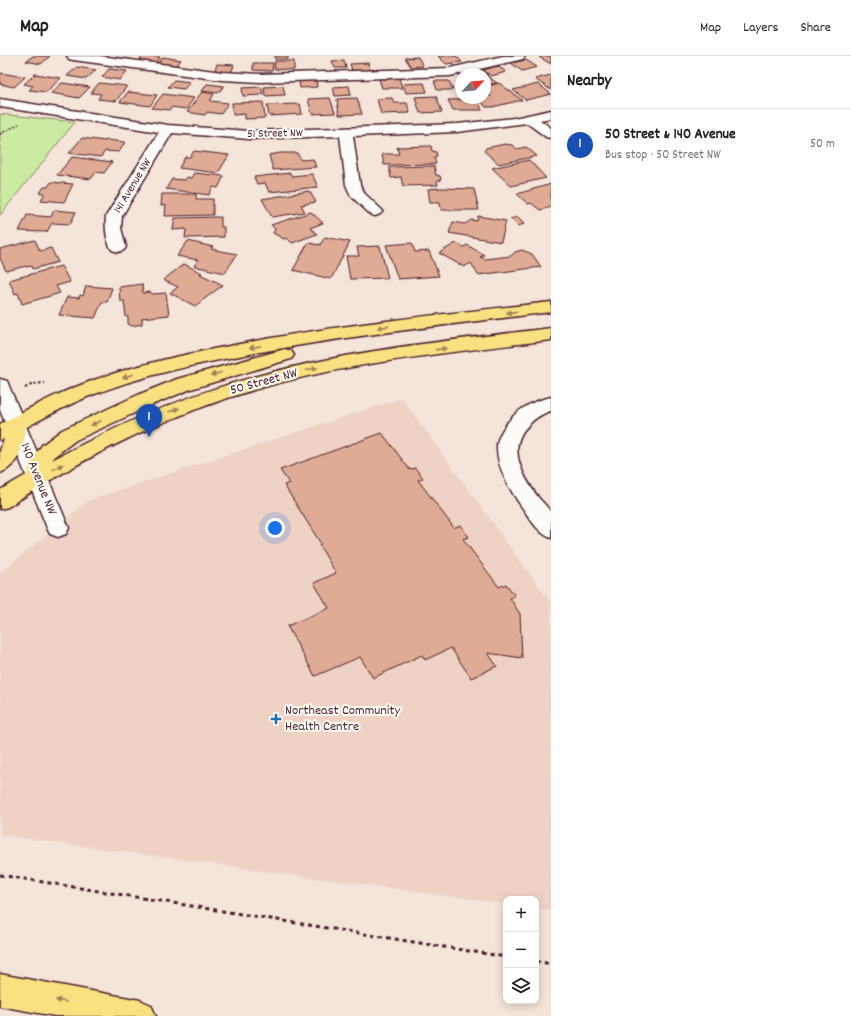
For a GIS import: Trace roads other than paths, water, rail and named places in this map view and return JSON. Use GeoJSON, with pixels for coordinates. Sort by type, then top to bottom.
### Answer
{"type":"FeatureCollection","features":[{"type":"Feature","properties":{"kind":"main road"},"geometry":{"type":"LineString","coordinates":[[0,465],[12,452],[15,441],[8,429],[80,393],[134,374],[223,353],[346,332],[551,307]]}},
{"type":"Feature","properties":{"kind":"main road"},"geometry":{"type":"LineString","coordinates":[[38,478],[40,462],[49,450],[69,435],[147,398],[184,384],[320,345],[346,332]]}},
{"type":"Feature","properties":{"kind":"main road","name":"50 Street NW"},"geometry":{"type":"LineString","coordinates":[[0,501],[38,478],[126,431],[164,414],[248,385],[294,373],[370,358],[551,334]]}},
{"type":"Feature","properties":{"kind":"main road"},"geometry":{"type":"LineString","coordinates":[[0,990],[140,1016]]}},
{"type":"Feature","properties":{"kind":"street"},"geometry":{"type":"LineString","coordinates":[[73,56],[228,76],[260,78],[450,72],[519,56]]}},
{"type":"Feature","properties":{"kind":"street","name":"51 Street NW"},"geometry":{"type":"LineString","coordinates":[[0,103],[168,129],[249,135],[346,133],[458,128],[531,120],[551,114]]}},
{"type":"Feature","properties":{"kind":"street"},"geometry":{"type":"LineString","coordinates":[[531,120],[551,134]]}},
{"type":"Feature","properties":{"kind":"street","name":"141 Avenue NW"},"geometry":{"type":"LineString","coordinates":[[118,246],[113,228],[114,216],[168,129]]}},
{"type":"Feature","properties":{"kind":"street"},"geometry":{"type":"LineString","coordinates":[[346,133],[353,185],[362,200],[375,212]]}},
{"type":"Feature","properties":{"kind":"street","name":"140 Avenue NW"},"geometry":{"type":"LineString","coordinates":[[0,386],[8,429],[38,478],[58,528]]}},
{"type":"Feature","properties":{"kind":"street"},"geometry":{"type":"LineString","coordinates":[[551,404],[534,409],[523,417],[514,428],[507,444],[511,468],[524,494],[551,529]]}},
{"type":"Feature","properties":{"kind":"place","name":"50 Street & 140 Avenue"},"geometry":{"type":"Point","coordinates":[149,437]}},
{"type":"Feature","properties":{"kind":"place","name":"Northeast Community Health Centre"},"geometry":{"type":"Point","coordinates":[276,719]}}]}
